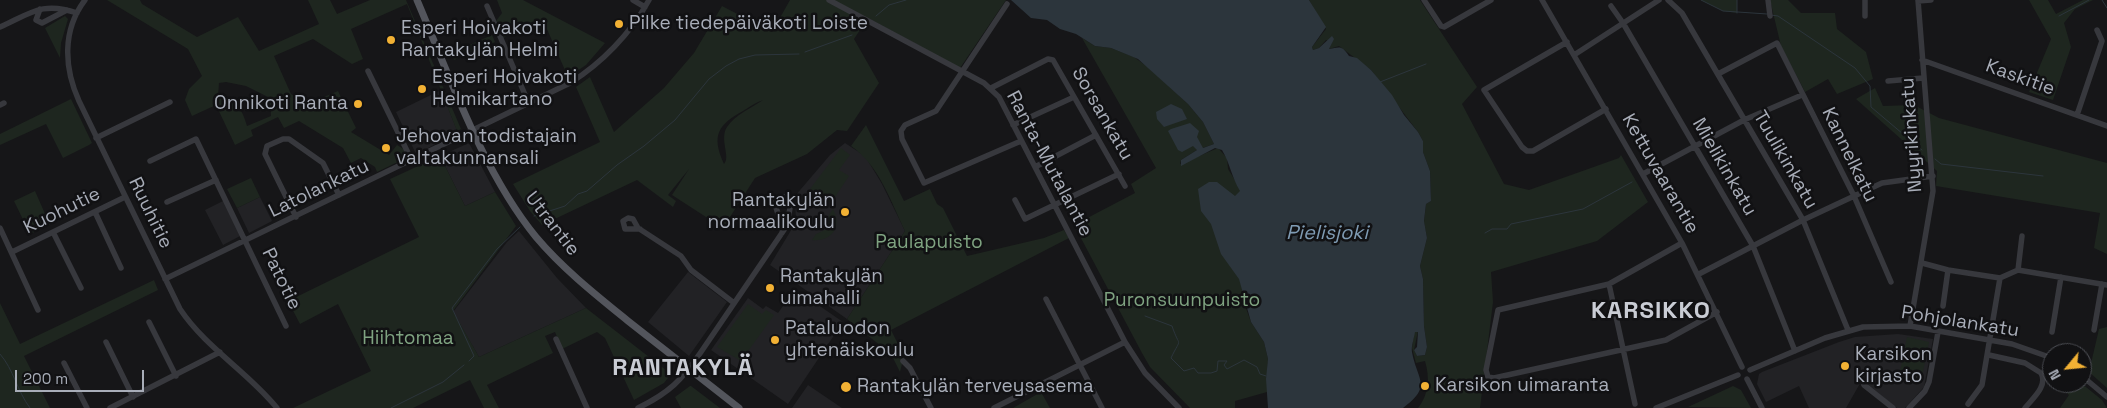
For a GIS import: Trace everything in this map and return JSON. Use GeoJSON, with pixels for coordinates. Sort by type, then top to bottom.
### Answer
{"type":"FeatureCollection","features":[{"type":"Feature","properties":{"kind":"main road","name":"Utrantie"},"geometry":{"type":"LineString","coordinates":[[417,0],[474,131],[521,214],[536,236],[564,267],[689,370],[739,408]]}},
{"type":"Feature","properties":{"kind":"street","name":"Ruuhitie"},"geometry":{"type":"LineString","coordinates":[[85,0],[77,13],[69,37],[68,72],[71,84],[96,138],[164,278],[188,319],[220,352],[256,383],[277,408]]}},
{"type":"Feature","properties":{"kind":"street"},"geometry":{"type":"LineString","coordinates":[[633,0],[645,7]]}},
{"type":"Feature","properties":{"kind":"street","name":"Latolankatu"},"geometry":{"type":"LineString","coordinates":[[164,278],[246,241],[557,90],[588,71],[617,44],[649,0]]}},
{"type":"Feature","properties":{"kind":"street","name":"Ranta-Mutalantie"},"geometry":{"type":"LineString","coordinates":[[829,0],[962,71],[991,88],[999,97],[1125,342],[1145,373],[1179,408]]}},
{"type":"Feature","properties":{"kind":"street"},"geometry":{"type":"LineString","coordinates":[[1424,0],[1441,26],[1444,27],[1491,0]]}},
{"type":"Feature","properties":{"kind":"street","name":"Kettuvaarantie"},"geometry":{"type":"LineString","coordinates":[[1542,0],[1682,243],[1742,367]]}},
{"type":"Feature","properties":{"kind":"street"},"geometry":{"type":"LineString","coordinates":[[1574,55],[1660,0]]}},
{"type":"Feature","properties":{"kind":"street","name":"Tuulikinkatu"},"geometry":{"type":"LineString","coordinates":[[1668,0],[1682,13],[1803,220],[1848,330]]}},
{"type":"Feature","properties":{"kind":"street"},"geometry":{"type":"LineString","coordinates":[[1768,0],[1770,16]]}},
{"type":"Feature","properties":{"kind":"street"},"geometry":{"type":"LineString","coordinates":[[1865,0],[1865,16]]}},
{"type":"Feature","properties":{"kind":"street"},"geometry":{"type":"LineString","coordinates":[[1918,1],[1931,0]]}},
{"type":"Feature","properties":{"kind":"street","name":"Nyyrikinkatu"},"geometry":{"type":"LineString","coordinates":[[1910,326],[1932,199],[1932,176],[1918,1]]}},
{"type":"Feature","properties":{"kind":"street"},"geometry":{"type":"LineString","coordinates":[[1007,4],[936,111],[905,125],[901,131],[902,139],[924,183],[1021,141]]}},
{"type":"Feature","properties":{"kind":"street"},"geometry":{"type":"LineString","coordinates":[[487,6],[529,104]]}},
{"type":"Feature","properties":{"kind":"street","name":"Mielikinkatu"},"geometry":{"type":"LineString","coordinates":[[1611,6],[1623,23],[1752,246],[1795,351]]}},
{"type":"Feature","properties":{"kind":"street"},"geometry":{"type":"LineString","coordinates":[[0,27],[40,9],[56,7],[77,13]]}},
{"type":"Feature","properties":{"kind":"street"},"geometry":{"type":"LineString","coordinates":[[40,9],[36,20],[42,23],[67,10]]}},
{"type":"Feature","properties":{"kind":"street"},"geometry":{"type":"LineString","coordinates":[[2077,116],[2102,41],[2098,30]]}},
{"type":"Feature","properties":{"kind":"street"},"geometry":{"type":"LineString","coordinates":[[1566,42],[1484,90],[1522,147],[1527,151],[1533,151],[1606,109]]}},
{"type":"Feature","properties":{"kind":"street","name":"Kannelkatu"},"geometry":{"type":"LineString","coordinates":[[1718,74],[1777,43],[1854,196],[1891,282]]}},
{"type":"Feature","properties":{"kind":"street","name":"Sorsankatu"},"geometry":{"type":"LineString","coordinates":[[991,88],[1050,58],[1125,186]]}},
{"type":"Feature","properties":{"kind":"street","name":"Kaskitie"},"geometry":{"type":"LineString","coordinates":[[1922,60],[2107,126]]}},
{"type":"Feature","properties":{"kind":"street"},"geometry":{"type":"LineString","coordinates":[[368,71],[412,161]]}},
{"type":"Feature","properties":{"kind":"street"},"geometry":{"type":"LineString","coordinates":[[1888,82],[1923,78]]}},
{"type":"Feature","properties":{"kind":"street"},"geometry":{"type":"LineString","coordinates":[[1643,174],[1744,120],[1802,95]]}},
{"type":"Feature","properties":{"kind":"street"},"geometry":{"type":"LineString","coordinates":[[1013,126],[1074,96]]}},
{"type":"Feature","properties":{"kind":"street"},"geometry":{"type":"LineString","coordinates":[[96,138],[170,102]]}},
{"type":"Feature","properties":{"kind":"street"},"geometry":{"type":"LineString","coordinates":[[1035,167],[1096,135]]}},
{"type":"Feature","properties":{"kind":"street","name":"Patotie"},"geometry":{"type":"LineString","coordinates":[[150,161],[196,139],[286,326]]}},
{"type":"Feature","properties":{"kind":"street"},"geometry":{"type":"LineString","coordinates":[[296,216],[265,154],[267,146],[283,139],[289,139],[323,163],[339,195]]}},
{"type":"Feature","properties":{"kind":"street"},"geometry":{"type":"LineString","coordinates":[[1015,200],[1025,219],[1056,206],[1119,174]]}},
{"type":"Feature","properties":{"kind":"street"},"geometry":{"type":"LineString","coordinates":[[1698,274],[1803,220],[1888,181],[1932,176]]}},
{"type":"Feature","properties":{"kind":"street"},"geometry":{"type":"LineString","coordinates":[[167,202],[216,180]]}},
{"type":"Feature","properties":{"kind":"street","name":"Kuohutie"},"geometry":{"type":"LineString","coordinates":[[12,252],[125,196]]}},
{"type":"Feature","properties":{"kind":"street"},"geometry":{"type":"LineString","coordinates":[[638,408],[671,390],[689,370],[782,233],[790,216],[790,208],[784,197],[776,199],[775,202],[775,207],[782,221],[782,233]]}},
{"type":"Feature","properties":{"kind":"street"},"geometry":{"type":"LineString","coordinates":[[95,212],[121,268]]}},
{"type":"Feature","properties":{"kind":"street"},"geometry":{"type":"LineString","coordinates":[[640,229],[624,228],[623,222],[630,218],[640,229],[681,256],[691,270],[734,303]]}},
{"type":"Feature","properties":{"kind":"street"},"geometry":{"type":"LineString","coordinates":[[632,230],[635,223]]}},
{"type":"Feature","properties":{"kind":"street"},"geometry":{"type":"LineString","coordinates":[[0,228],[38,310]]}},
{"type":"Feature","properties":{"kind":"street"},"geometry":{"type":"LineString","coordinates":[[54,232],[81,288]]}},
{"type":"Feature","properties":{"kind":"street"},"geometry":{"type":"LineString","coordinates":[[2018,270],[2022,236]]}},
{"type":"Feature","properties":{"kind":"street"},"geometry":{"type":"LineString","coordinates":[[1682,243],[1609,284],[1498,310],[1486,370],[1488,377],[1494,378],[1670,339],[1717,312]]}},
{"type":"Feature","properties":{"kind":"street"},"geometry":{"type":"LineString","coordinates":[[1922,263],[1948,270],[2000,278],[2018,270],[2104,284],[2094,330]]}},
{"type":"Feature","properties":{"kind":"street"},"geometry":{"type":"LineString","coordinates":[[1943,306],[1948,270]]}},
{"type":"Feature","properties":{"kind":"street"},"geometry":{"type":"LineString","coordinates":[[2052,332],[2060,277]]}},
{"type":"Feature","properties":{"kind":"street"},"geometry":{"type":"LineString","coordinates":[[1968,404],[1982,385],[2000,278]]}},
{"type":"Feature","properties":{"kind":"street"},"geometry":{"type":"LineString","coordinates":[[1609,284],[1635,404]]}},
{"type":"Feature","properties":{"kind":"street"},"geometry":{"type":"LineString","coordinates":[[1046,299],[1102,408]]}},
{"type":"Feature","properties":{"kind":"street"},"geometry":{"type":"LineString","coordinates":[[149,322],[176,376]]}},
{"type":"Feature","properties":{"kind":"street","name":"Pohjolankatu"},"geometry":{"type":"LineString","coordinates":[[1750,370],[1848,330],[1863,327],[1910,326],[2020,346],[2042,354]]}},
{"type":"Feature","properties":{"kind":"street"},"geometry":{"type":"LineString","coordinates":[[1909,408],[1925,391],[1929,382],[1938,332]]}},
{"type":"Feature","properties":{"kind":"street"},"geometry":{"type":"LineString","coordinates":[[556,339],[587,408]]}},
{"type":"Feature","properties":{"kind":"street"},"geometry":{"type":"LineString","coordinates":[[106,342],[133,397]]}},
{"type":"Feature","properties":{"kind":"street"},"geometry":{"type":"LineString","coordinates":[[994,408],[1125,342]]}},
{"type":"Feature","properties":{"kind":"street"},"geometry":{"type":"LineString","coordinates":[[110,408],[220,352]]}},
{"type":"Feature","properties":{"kind":"street"},"geometry":{"type":"LineString","coordinates":[[1988,355],[2025,362],[2041,373],[2042,387],[2025,408]]}},
{"type":"Feature","properties":{"kind":"street"},"geometry":{"type":"LineString","coordinates":[[903,360],[910,368],[931,408]]}},
{"type":"Feature","properties":{"kind":"street"},"geometry":{"type":"LineString","coordinates":[[64,363],[87,408]]}},
{"type":"Feature","properties":{"kind":"street"},"geometry":{"type":"LineString","coordinates":[[1656,408],[1738,375],[1742,367],[1750,370],[1750,376],[1747,379]]}},
{"type":"Feature","properties":{"kind":"street"},"geometry":{"type":"LineString","coordinates":[[1738,375],[1741,379],[1747,379]]}},
{"type":"Feature","properties":{"kind":"street"},"geometry":{"type":"LineString","coordinates":[[1747,379],[1762,408]]}},
{"type":"Feature","properties":{"kind":"street"},"geometry":{"type":"LineString","coordinates":[[2092,384],[2107,396]]}},
{"type":"Feature","properties":{"kind":"street"},"geometry":{"type":"LineString","coordinates":[[1864,385],[1893,408]]}},
{"type":"Feature","properties":{"kind":"shaded area"},"geometry":{"type":"Polygon","coordinates":[[[441,90],[458,133],[416,154],[396,112],[441,90]]]}},
{"type":"Feature","properties":{"kind":"shaded area"},"geometry":{"type":"Polygon","coordinates":[[[469,143],[495,192],[465,206],[440,156],[469,143]]]}},
{"type":"Feature","properties":{"kind":"shaded area","name":"Rantakylän normaalikoulu"},"geometry":{"type":"Polygon","coordinates":[[[845,143],[865,156],[882,184],[905,231],[847,319],[770,265],[796,222],[795,196],[830,155],[845,143]]]}},
{"type":"Feature","properties":{"kind":"shaded area"},"geometry":{"type":"Polygon","coordinates":[[[260,197],[272,221],[249,233],[237,208],[260,197]]]}},
{"type":"Feature","properties":{"kind":"shaded area"},"geometry":{"type":"Polygon","coordinates":[[[225,200],[242,235],[223,245],[205,210],[225,200]]]}},
{"type":"Feature","properties":{"kind":"shaded area"},"geometry":{"type":"Polygon","coordinates":[[[519,231],[557,278],[586,308],[479,357],[453,312],[507,242],[519,231]]]}},
{"type":"Feature","properties":{"kind":"shaded area"},"geometry":{"type":"Polygon","coordinates":[[[688,272],[727,302],[689,356],[648,322],[688,272]]]}},
{"type":"Feature","properties":{"kind":"shaded area","name":"Pataluodon yhtenäiskoulu"},"geometry":{"type":"Polygon","coordinates":[[[795,289],[843,322],[788,404],[711,350],[748,298],[763,309],[766,306],[778,313],[795,289]]]}},
{"type":"Feature","properties":{"kind":"shaded area"},"geometry":{"type":"Polygon","coordinates":[[[1898,334],[1933,339],[1924,387],[1905,408],[1897,408],[1862,380],[1846,408],[1809,408],[1799,386],[1766,402],[1757,384],[1759,374],[1762,372],[1839,342],[1855,337],[1898,334]]]}},
{"type":"Feature","properties":{"kind":"shaded area"},"geometry":{"type":"Polygon","coordinates":[[[808,385],[842,408],[792,408],[808,385]]]}},
{"type":"Feature","properties":{"kind":"green space"},"geometry":{"type":"Polygon","coordinates":[[[107,0],[140,0],[142,4],[197,37],[238,17],[259,51],[319,24],[308,0],[330,0],[337,14],[370,0],[406,0],[461,129],[457,131],[407,4],[351,29],[363,59],[352,64],[313,39],[274,56],[291,94],[307,104],[338,91],[356,128],[351,132],[389,155],[397,145],[405,150],[406,158],[377,172],[375,167],[361,158],[351,163],[343,148],[299,121],[284,128],[278,117],[251,130],[253,136],[235,145],[216,105],[192,116],[185,100],[189,89],[202,76],[188,49],[107,0]],[[226,82],[219,83],[218,97],[230,102],[240,110],[247,126],[271,116],[270,98],[246,86],[226,82]]]}},
{"type":"Feature","properties":{"kind":"green space"},"geometry":{"type":"Polygon","coordinates":[[[497,0],[523,0],[605,43],[586,65],[568,77],[543,20],[503,38],[496,21],[502,13],[497,0]]]}},
{"type":"Feature","properties":{"kind":"green space"},"geometry":{"type":"Polygon","coordinates":[[[790,0],[1006,0],[960,68],[868,18],[854,39],[879,83],[847,131],[837,130],[807,154],[755,178],[723,228],[672,195],[689,169],[668,195],[676,201],[673,207],[637,180],[542,225],[530,211],[513,184],[600,142],[576,87],[590,77],[614,132],[664,88],[694,53],[722,6],[772,32],[790,0]],[[763,100],[734,116],[719,132],[718,145],[724,164],[726,157],[724,137],[727,127],[739,115],[763,100]]]}},
{"type":"Feature","properties":{"kind":"green space"},"geometry":{"type":"Polygon","coordinates":[[[1309,0],[1420,0],[1477,87],[1462,104],[1504,184],[1529,190],[1619,158],[1621,155],[1648,202],[1597,241],[1491,272],[1493,302],[1480,408],[1418,408],[1422,403],[1428,386],[1425,361],[1416,363],[1412,348],[1414,332],[1418,331],[1414,350],[1417,356],[1425,355],[1427,347],[1424,326],[1423,279],[1420,266],[1427,238],[1424,222],[1426,204],[1431,201],[1430,171],[1423,152],[1423,141],[1371,70],[1339,46],[1329,49],[1332,42],[1326,40],[1319,48],[1313,50],[1312,47],[1326,29],[1309,0]]]}},
{"type":"Feature","properties":{"kind":"green space"},"geometry":{"type":"Polygon","coordinates":[[[1701,0],[1737,0],[1737,13],[1723,11],[1701,0]]]}},
{"type":"Feature","properties":{"kind":"green space"},"geometry":{"type":"Polygon","coordinates":[[[1770,0],[1788,0],[1801,13],[1835,13],[1837,29],[1866,52],[1873,79],[1837,94],[1828,79],[1805,92],[1781,46],[1770,0]]]}},
{"type":"Feature","properties":{"kind":"green space"},"geometry":{"type":"Polygon","coordinates":[[[2029,0],[2048,0],[2056,14],[2083,0],[2093,0],[2075,9],[2064,23],[2071,47],[2053,100],[2029,92],[2051,39],[2029,0]]]}},
{"type":"Feature","properties":{"kind":"green space"},"geometry":{"type":"Polygon","coordinates":[[[65,16],[68,19],[61,43],[60,58],[45,28],[65,16]]]}},
{"type":"Feature","properties":{"kind":"green space"},"geometry":{"type":"Polygon","coordinates":[[[492,35],[495,42],[454,60],[451,53],[492,35]]]}},
{"type":"Feature","properties":{"kind":"green space","name":"Puronsuunpuisto"},"geometry":{"type":"Polygon","coordinates":[[[1082,38],[1095,46],[1111,48],[1134,57],[1149,68],[1188,104],[1203,122],[1214,144],[1197,150],[1181,160],[1180,164],[1218,148],[1227,158],[1228,169],[1243,193],[1244,303],[1251,322],[1264,342],[1268,359],[1267,392],[1235,401],[1235,408],[1190,408],[1150,367],[1074,225],[1135,193],[1131,184],[1156,168],[1082,38]]]}},
{"type":"Feature","properties":{"kind":"green space"},"geometry":{"type":"Polygon","coordinates":[[[1875,88],[1883,106],[1914,105],[1939,118],[2107,163],[2107,254],[2094,248],[2100,213],[1936,186],[1937,171],[1856,99],[1875,88]]]}},
{"type":"Feature","properties":{"kind":"green space"},"geometry":{"type":"Polygon","coordinates":[[[71,99],[92,143],[89,145],[63,158],[46,124],[0,145],[0,134],[71,99]]]}},
{"type":"Feature","properties":{"kind":"green space","name":"Paulapuisto"},"geometry":{"type":"Polygon","coordinates":[[[866,125],[904,201],[930,189],[937,204],[943,208],[967,256],[1044,238],[1064,230],[1069,238],[891,330],[904,356],[900,372],[891,354],[847,319],[905,231],[877,174],[861,154],[851,146],[866,125]]]}},
{"type":"Feature","properties":{"kind":"green space"},"geometry":{"type":"Polygon","coordinates":[[[841,148],[850,155],[839,170],[849,176],[831,203],[810,189],[841,148]]]}},
{"type":"Feature","properties":{"kind":"green space","name":"Hiihtomaa"},"geometry":{"type":"Polygon","coordinates":[[[440,156],[465,206],[495,192],[516,226],[453,311],[479,357],[586,308],[671,374],[664,383],[634,400],[605,338],[597,332],[562,349],[555,332],[545,336],[553,353],[487,385],[499,408],[484,408],[470,380],[413,408],[293,408],[371,371],[338,304],[300,324],[288,301],[419,237],[390,179],[440,156]]]}},
{"type":"Feature","properties":{"kind":"green space"},"geometry":{"type":"Polygon","coordinates":[[[251,178],[260,197],[237,208],[227,189],[251,178]]]}},
{"type":"Feature","properties":{"kind":"green space"},"geometry":{"type":"Polygon","coordinates":[[[35,191],[50,225],[30,234],[14,201],[35,191]]]}},
{"type":"Feature","properties":{"kind":"green space"},"geometry":{"type":"Polygon","coordinates":[[[833,209],[837,222],[833,232],[825,239],[812,240],[816,234],[827,229],[829,215],[833,209]]]}},
{"type":"Feature","properties":{"kind":"green space"},"geometry":{"type":"Polygon","coordinates":[[[154,280],[158,290],[24,356],[50,408],[0,408],[0,303],[20,344],[154,280]]]}},
{"type":"Feature","properties":{"kind":"green space"},"geometry":{"type":"Polygon","coordinates":[[[748,304],[762,314],[766,310],[774,315],[741,361],[717,347],[748,304]]]}},
{"type":"Feature","properties":{"kind":"green space"},"geometry":{"type":"Polygon","coordinates":[[[2107,327],[2107,388],[2092,375],[2092,359],[2099,329],[2107,327]]]}},
{"type":"Feature","properties":{"kind":"green space"},"geometry":{"type":"Polygon","coordinates":[[[1907,337],[1929,342],[1922,376],[1900,372],[1907,337]]]}},
{"type":"Feature","properties":{"kind":"green space"},"geometry":{"type":"Polygon","coordinates":[[[690,386],[720,408],[681,408],[675,397],[690,386]]]}},
{"type":"Feature","properties":{"kind":"green space"},"geometry":{"type":"Polygon","coordinates":[[[1733,386],[1741,390],[1751,408],[1688,407],[1733,386]]]}},
{"type":"Feature","properties":{"kind":"green space"},"geometry":{"type":"Polygon","coordinates":[[[1041,392],[1050,408],[1013,408],[1041,392]]]}},
{"type":"Feature","properties":{"kind":"green space"},"geometry":{"type":"Polygon","coordinates":[[[2092,392],[2102,400],[2107,408],[2060,408],[2069,395],[2067,393],[2092,392]]]}},
{"type":"Feature","properties":{"kind":"water","name":"Pielisjoki"},"geometry":{"type":"Polygon","coordinates":[[[1011,0],[1309,0],[1326,27],[1312,47],[1313,50],[1319,48],[1332,36],[1334,39],[1329,49],[1342,48],[1349,56],[1357,58],[1371,70],[1392,95],[1423,141],[1423,152],[1430,171],[1431,201],[1426,204],[1424,221],[1427,238],[1420,266],[1423,279],[1424,326],[1427,347],[1425,355],[1417,356],[1414,350],[1417,347],[1418,332],[1415,332],[1412,345],[1414,362],[1421,382],[1418,394],[1403,408],[1268,408],[1266,379],[1268,359],[1264,342],[1251,322],[1239,279],[1221,254],[1211,224],[1201,211],[1198,189],[1209,182],[1217,182],[1235,196],[1240,191],[1222,150],[1215,148],[1181,166],[1181,160],[1197,150],[1193,146],[1182,152],[1178,150],[1168,131],[1171,129],[1190,123],[1199,131],[1197,137],[1203,148],[1214,144],[1203,122],[1188,104],[1138,59],[1111,48],[1095,46],[1076,34],[1060,29],[1047,20],[1031,18],[1011,0]]]}},
{"type":"Feature","properties":{"kind":"water"},"geometry":{"type":"Polygon","coordinates":[[[1171,104],[1182,109],[1187,119],[1164,127],[1157,119],[1156,112],[1171,104]]]}},
{"type":"Feature","properties":{"kind":"waterway"},"geometry":{"type":"LineString","coordinates":[[876,16],[889,5],[906,0]]}},
{"type":"Feature","properties":{"kind":"waterway"},"geometry":{"type":"LineString","coordinates":[[1701,0],[1723,11],[1767,14]]}},
{"type":"Feature","properties":{"kind":"waterway"},"geometry":{"type":"LineString","coordinates":[[1737,0],[1737,13]]}},
{"type":"Feature","properties":{"kind":"waterway"},"geometry":{"type":"LineString","coordinates":[[2059,16],[2089,0]]}},
{"type":"Feature","properties":{"kind":"waterway"},"geometry":{"type":"LineString","coordinates":[[2102,0],[2107,8]]}},
{"type":"Feature","properties":{"kind":"waterway"},"geometry":{"type":"LineString","coordinates":[[1771,15],[1778,16],[1855,68],[1870,86],[1871,107],[1922,150]]}},
{"type":"Feature","properties":{"kind":"waterway"},"geometry":{"type":"LineString","coordinates":[[805,52],[852,35]]}},
{"type":"Feature","properties":{"kind":"waterway"},"geometry":{"type":"LineString","coordinates":[[534,216],[565,206],[578,194],[587,191],[675,120],[709,79],[726,66],[739,59],[755,55],[799,54]]}},
{"type":"Feature","properties":{"kind":"waterway"},"geometry":{"type":"LineString","coordinates":[[1380,82],[1426,64]]}},
{"type":"Feature","properties":{"kind":"waterway"},"geometry":{"type":"LineString","coordinates":[[1935,159],[1941,164],[2043,176]]}},
{"type":"Feature","properties":{"kind":"waterway"},"geometry":{"type":"LineString","coordinates":[[1485,233],[1492,229],[1507,229],[1511,224],[1583,209],[1632,182]]}},
{"type":"Feature","properties":{"kind":"waterway"},"geometry":{"type":"LineString","coordinates":[[469,361],[474,356],[452,308],[497,249],[520,227]]}},
{"type":"Feature","properties":{"kind":"waterway"},"geometry":{"type":"LineString","coordinates":[[1145,316],[1172,326],[1179,342],[1171,358],[1184,371],[1194,368],[1198,373],[1211,373],[1217,371],[1218,361],[1227,361],[1224,365],[1227,369],[1244,360],[1257,367],[1260,374],[1266,376]]}},
{"type":"Feature","properties":{"kind":"waterway"},"geometry":{"type":"LineString","coordinates":[[0,354],[9,367],[30,408]]}},
{"type":"Feature","properties":{"kind":"waterway"},"geometry":{"type":"LineString","coordinates":[[391,408],[443,382],[464,365]]}},
{"type":"Feature","properties":{"kind":"place","name":"Pilke tiedepäiväkoti Loiste"},"geometry":{"type":"Point","coordinates":[619,24]}},
{"type":"Feature","properties":{"kind":"place","name":"Esperi Hoivakoti Rantakylän Helmi"},"geometry":{"type":"Point","coordinates":[391,40]}},
{"type":"Feature","properties":{"kind":"place","name":"Esperi Hoivakoti Helmikartano"},"geometry":{"type":"Point","coordinates":[422,89]}},
{"type":"Feature","properties":{"kind":"place","name":"Onnikoti Ranta"},"geometry":{"type":"Point","coordinates":[358,104]}},
{"type":"Feature","properties":{"kind":"place","name":"Jehovan todistajain valtakunnansali"},"geometry":{"type":"Point","coordinates":[386,148]}},
{"type":"Feature","properties":{"kind":"place","name":"Rantakylän normaalikoulu"},"geometry":{"type":"Point","coordinates":[845,212]}},
{"type":"Feature","properties":{"kind":"place","name":"Rantakylän uimahalli"},"geometry":{"type":"Point","coordinates":[770,288]}},
{"type":"Feature","properties":{"kind":"place","name":"Pataluodon yhtenäiskoulu"},"geometry":{"type":"Point","coordinates":[775,340]}},
{"type":"Feature","properties":{"kind":"place","name":"Karsikon kirjasto"},"geometry":{"type":"Point","coordinates":[1845,366]}},
{"type":"Feature","properties":{"kind":"place","name":"Karsikon uimaranta"},"geometry":{"type":"Point","coordinates":[1425,386]}},
{"type":"Feature","properties":{"kind":"place","name":"Rantakylän terveysasema"},"geometry":{"type":"Point","coordinates":[846,387]}},
{"type":"Feature","properties":{"kind":"district","name":"KARSIKKO"},"geometry":{"type":"Point","coordinates":[1651,311]}},
{"type":"Feature","properties":{"kind":"district","name":"RANTAKYLÄ"},"geometry":{"type":"Point","coordinates":[683,368]}}]}
